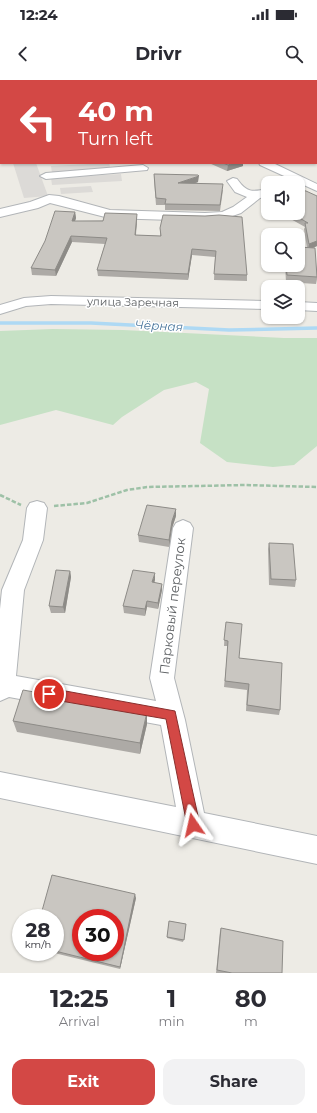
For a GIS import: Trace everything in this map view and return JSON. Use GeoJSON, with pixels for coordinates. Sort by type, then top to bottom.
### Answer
{"type":"FeatureCollection","features":[{"type":"Feature","properties":{"kind":"street"},"geometry":{"type":"LineString","coordinates":[[45,164],[50,199]]}},
{"type":"Feature","properties":{"kind":"street"},"geometry":{"type":"LineString","coordinates":[[266,164],[310,185]]}},
{"type":"Feature","properties":{"kind":"street"},"geometry":{"type":"LineString","coordinates":[[46,176],[142,168]]}},
{"type":"Feature","properties":{"kind":"street"},"geometry":{"type":"LineString","coordinates":[[233,181],[239,190],[256,196]]}},
{"type":"Feature","properties":{"kind":"street"},"geometry":{"type":"LineString","coordinates":[[0,213],[34,205],[50,199],[59,200],[109,214],[205,217],[231,214],[256,196],[261,194]]}},
{"type":"Feature","properties":{"kind":"street","name":"улица Заречная"},"geometry":{"type":"LineString","coordinates":[[0,310],[24,302],[51,300],[261,305]]}},
{"type":"Feature","properties":{"kind":"street"},"geometry":{"type":"LineString","coordinates":[[305,306],[317,307]]}},
{"type":"Feature","properties":{"kind":"street"},"geometry":{"type":"LineString","coordinates":[[37,508],[33,540],[13,590],[1,688],[171,715]]}},
{"type":"Feature","properties":{"kind":"street","name":"Парковый переулок"},"geometry":{"type":"LineString","coordinates":[[183,528],[162,678],[193,825]]}},
{"type":"Feature","properties":{"kind":"street"},"geometry":{"type":"LineString","coordinates":[[0,785],[317,850]]}},
{"type":"Feature","properties":{"kind":"path"},"geometry":{"type":"LineString","coordinates":[[0,495],[19,505],[37,508],[86,503],[127,490],[146,487],[238,485],[317,486]]}},
{"type":"Feature","properties":{"kind":"shaded area"},"geometry":{"type":"Polygon","coordinates":[[[13,164],[36,164],[48,196],[24,198],[13,164]]]}},
{"type":"Feature","properties":{"kind":"shaded area"},"geometry":{"type":"Polygon","coordinates":[[[109,164],[111,170],[52,173],[51,166],[109,164]]]}},
{"type":"Feature","properties":{"kind":"shaded area"},"geometry":{"type":"Polygon","coordinates":[[[121,174],[122,181],[52,185],[51,178],[121,174]]]}},
{"type":"Feature","properties":{"kind":"shaded area"},"geometry":{"type":"Polygon","coordinates":[[[91,186],[93,192],[61,194],[60,188],[91,186]]]}},
{"type":"Feature","properties":{"kind":"green space"},"geometry":{"type":"Polygon","coordinates":[[[53,329],[123,330],[284,338],[317,338],[317,446],[294,465],[273,467],[227,462],[200,443],[209,389],[196,382],[164,390],[122,417],[113,425],[56,410],[0,425],[0,331],[53,329]]]}},
{"type":"Feature","properties":{"kind":"building"},"geometry":{"type":"Polygon","coordinates":[[[154,174],[199,176],[178,183],[223,184],[220,205],[165,204],[166,199],[156,198],[154,174]]]}},
{"type":"Feature","properties":{"kind":"building"},"geometry":{"type":"Polygon","coordinates":[[[305,191],[317,196],[317,241],[309,244],[305,223],[308,223],[303,220],[305,220],[305,191]]]}},
{"type":"Feature","properties":{"kind":"building"},"geometry":{"type":"Polygon","coordinates":[[[55,211],[75,212],[72,221],[103,221],[105,213],[137,214],[135,235],[161,236],[160,228],[163,215],[219,215],[242,217],[247,275],[214,274],[216,251],[192,249],[188,274],[97,270],[107,238],[71,236],[55,270],[31,268],[45,241],[55,211]]]}},
{"type":"Feature","properties":{"kind":"building"},"geometry":{"type":"Polygon","coordinates":[[[305,247],[315,248],[317,277],[287,275],[287,272],[305,272],[305,247]]]}},
{"type":"Feature","properties":{"kind":"building"},"geometry":{"type":"Polygon","coordinates":[[[147,505],[176,509],[172,521],[169,540],[138,535],[147,505]]]}},
{"type":"Feature","properties":{"kind":"building"},"geometry":{"type":"Polygon","coordinates":[[[269,543],[293,544],[296,580],[271,579],[269,543]]]}},
{"type":"Feature","properties":{"kind":"building"},"geometry":{"type":"Polygon","coordinates":[[[56,570],[70,571],[63,607],[49,606],[56,570]]]}},
{"type":"Feature","properties":{"kind":"building"},"geometry":{"type":"Polygon","coordinates":[[[133,570],[155,573],[152,582],[162,584],[158,603],[147,601],[145,609],[123,606],[133,570]]]}},
{"type":"Feature","properties":{"kind":"building"},"geometry":{"type":"Polygon","coordinates":[[[226,622],[242,624],[239,658],[282,663],[280,710],[247,705],[249,684],[225,681],[228,641],[224,640],[226,622]]]}},
{"type":"Feature","properties":{"kind":"building"},"geometry":{"type":"Polygon","coordinates":[[[23,690],[147,712],[140,743],[13,721],[23,690]]]}},
{"type":"Feature","properties":{"kind":"building"},"geometry":{"type":"Polygon","coordinates":[[[52,875],[135,894],[124,948],[124,909],[72,909],[72,955],[64,953],[64,909],[43,909],[52,875]]]}},
{"type":"Feature","properties":{"kind":"building"},"geometry":{"type":"Polygon","coordinates":[[[169,921],[186,924],[184,940],[167,937],[169,921]]]}},
{"type":"Feature","properties":{"kind":"building"},"geometry":{"type":"Polygon","coordinates":[[[221,928],[283,941],[282,973],[232,973],[217,970],[221,928]]]}},
{"type":"Feature","properties":{"kind":"building"},"geometry":{"type":"Polygon","coordinates":[[[96,961],[121,961],[120,967],[96,961]]]}},
{"type":"Feature","properties":{"kind":"waterway","name":"Чёрная"},"geometry":{"type":"LineString","coordinates":[[0,323],[91,323],[229,330],[317,328]]}},
{"type":"Feature","properties":{"kind":"route"},"geometry":{"type":"LineString","coordinates":[[49,694],[171,715],[193,825]]}}]}
